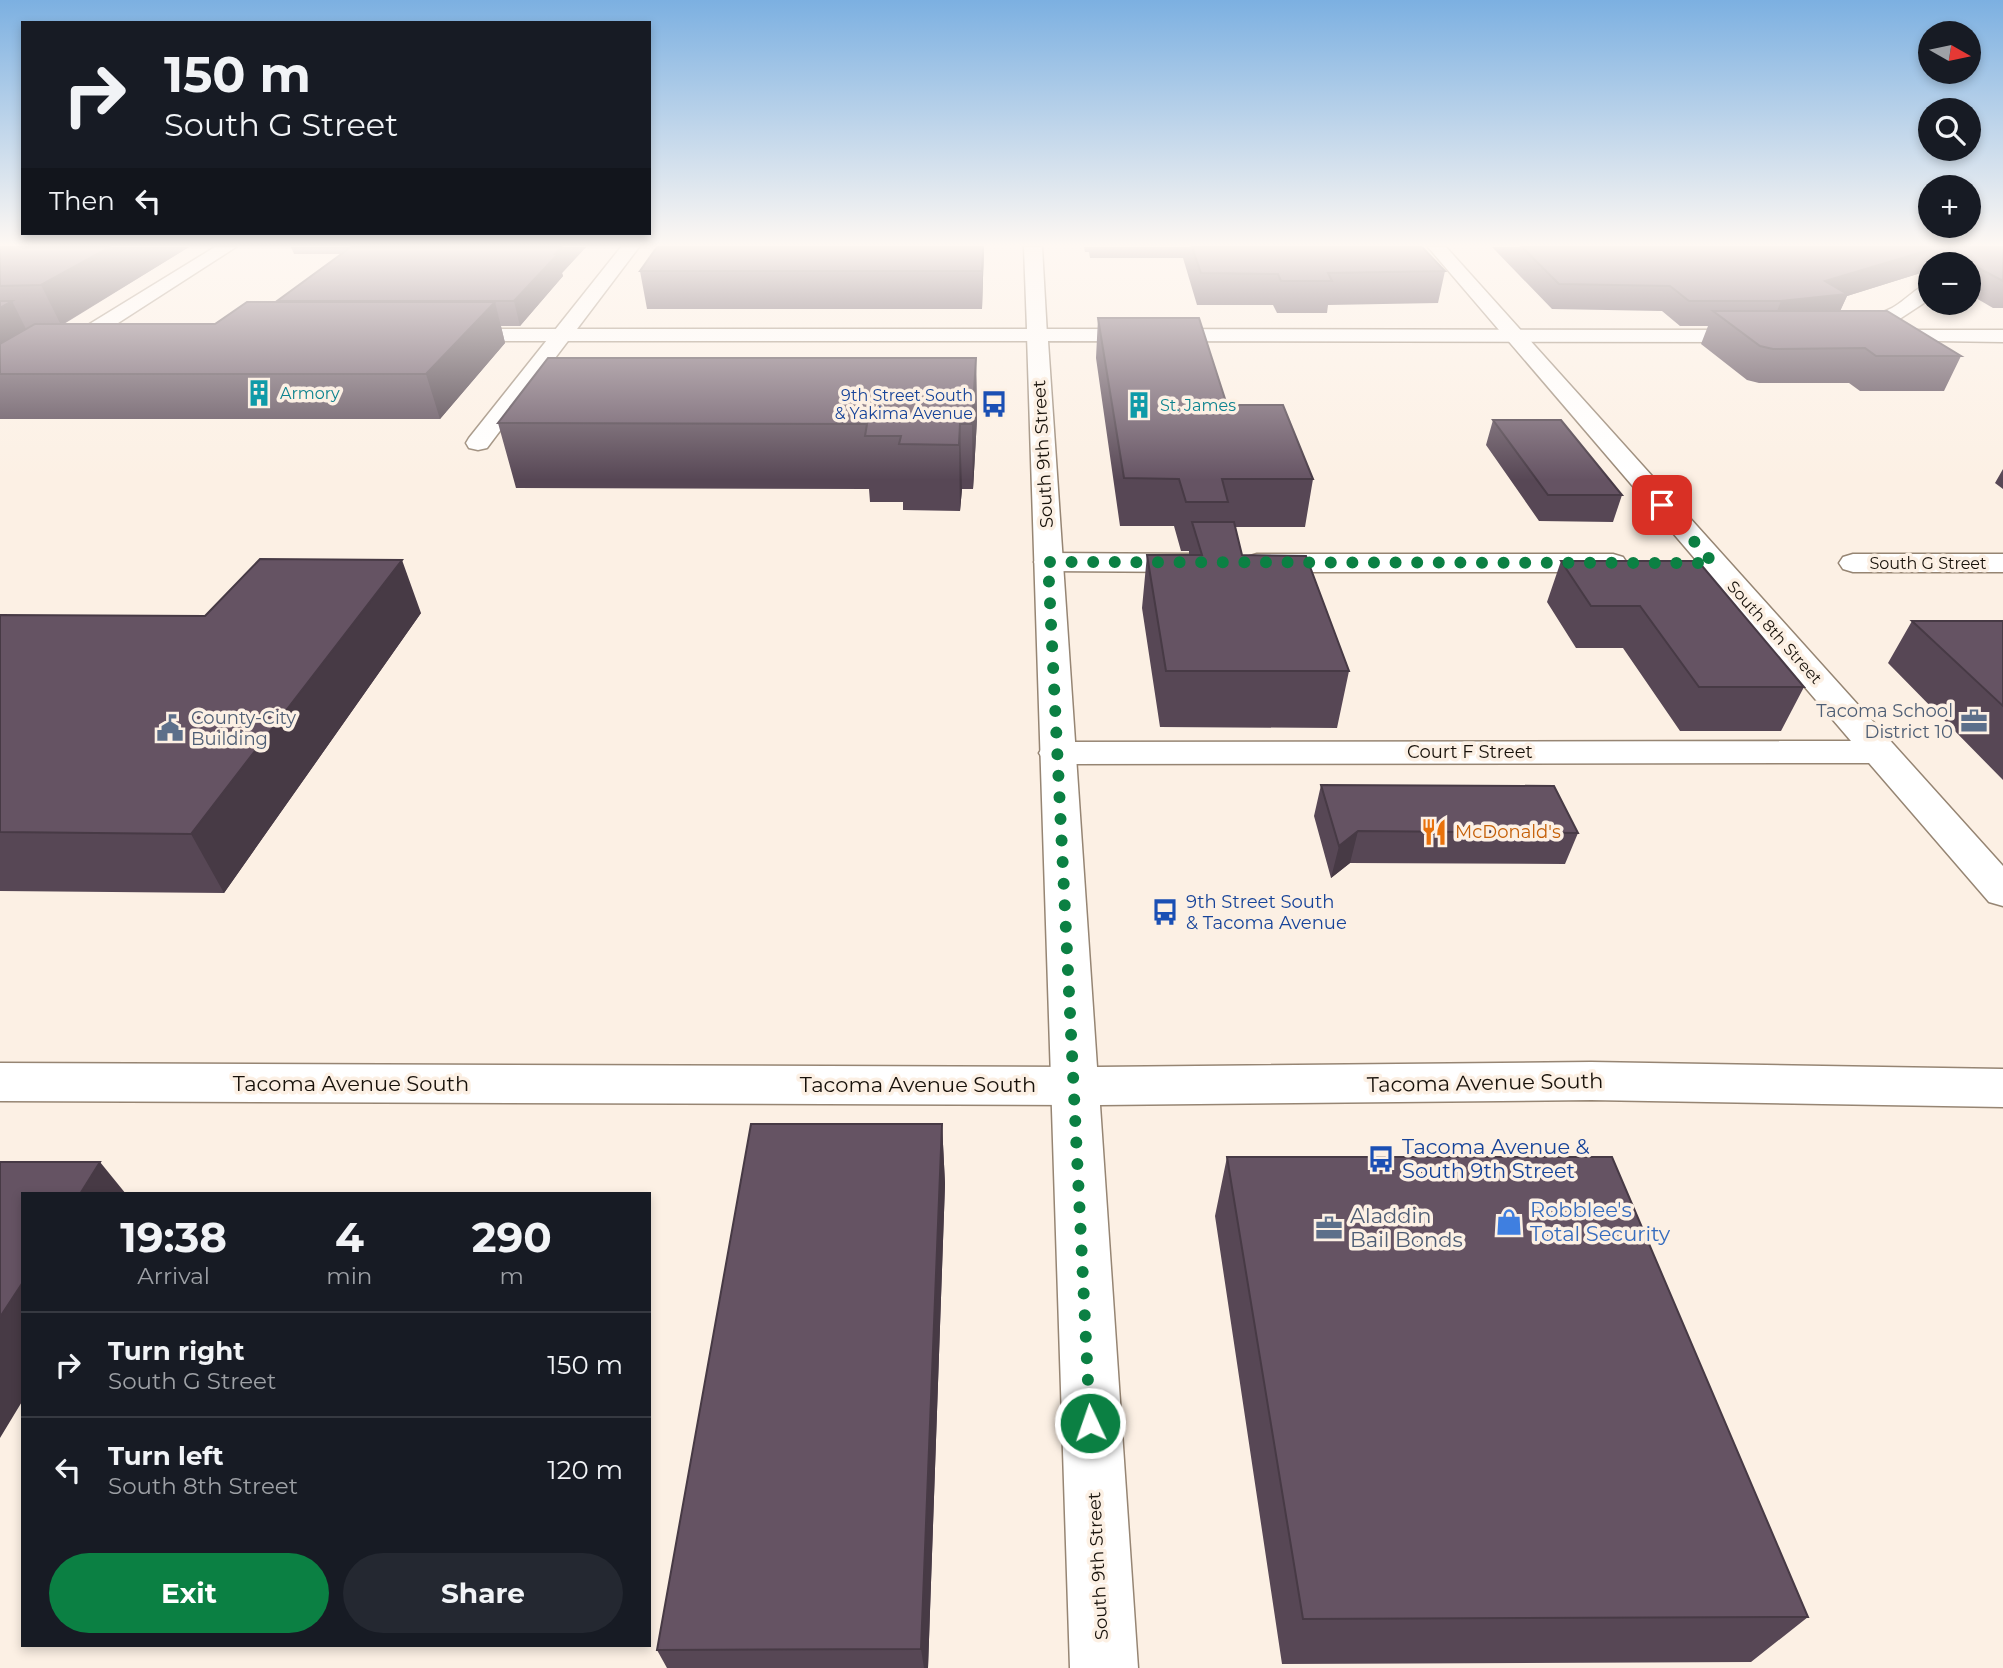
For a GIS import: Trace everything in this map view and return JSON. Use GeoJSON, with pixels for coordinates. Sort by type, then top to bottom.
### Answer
{"type":"FeatureCollection","features":[{"type":"Feature","properties":{"kind":"main road"},"geometry":{"type":"LineString","coordinates":[[0,389],[102,325]]}},
{"type":"Feature","properties":{"kind":"main road"},"geometry":{"type":"LineString","coordinates":[[478,443],[568,325]]}},
{"type":"Feature","properties":{"kind":"main road","name":"South 9th Street"},"geometry":{"type":"LineString","coordinates":[[1037,325],[1104,1668]]}},
{"type":"Feature","properties":{"kind":"main road","name":"South 8th Street"},"geometry":{"type":"LineString","coordinates":[[1504,325],[1883,752],[2003,892]]}},
{"type":"Feature","properties":{"kind":"main road"},"geometry":{"type":"LineString","coordinates":[[1857,325],[1826,333],[1999,338]]}},
{"type":"Feature","properties":{"kind":"main road"},"geometry":{"type":"LineString","coordinates":[[51,334],[124,334]]}},
{"type":"Feature","properties":{"kind":"main road"},"geometry":{"type":"LineString","coordinates":[[428,335],[1772,336]]}},
{"type":"Feature","properties":{"kind":"main road"},"geometry":{"type":"LineString","coordinates":[[1048,562],[1636,563]]}},
{"type":"Feature","properties":{"kind":"main road"},"geometry":{"type":"LineString","coordinates":[[1677,564],[1713,563]]}},
{"type":"Feature","properties":{"kind":"main road","name":"South G Street"},"geometry":{"type":"LineString","coordinates":[[1853,563],[2003,563]]}},
{"type":"Feature","properties":{"kind":"main road","name":"Court F Street"},"geometry":{"type":"LineString","coordinates":[[1057,753],[1883,752]]}},
{"type":"Feature","properties":{"kind":"main road","name":"Tacoma Avenue South"},"geometry":{"type":"LineString","coordinates":[[0,1082],[1073,1086],[1591,1081],[2003,1088]]}},
{"type":"Feature","properties":{"kind":"building"},"geometry":{"type":"Polygon","coordinates":[[[34,325],[473,325],[426,374],[0,374],[0,344],[34,325]]]}},
{"type":"Feature","properties":{"kind":"building"},"geometry":{"type":"Polygon","coordinates":[[[1099,325],[1201,325],[1227,405],[1283,405],[1313,479],[1222,479],[1228,502],[1186,502],[1179,479],[1124,478],[1099,325]]]}},
{"type":"Feature","properties":{"kind":"building"},"geometry":{"type":"Polygon","coordinates":[[[1732,325],[1910,325],[1961,356],[1876,356],[1865,348],[1773,349],[1760,346],[1732,325]]]}},
{"type":"Feature","properties":{"kind":"building"},"geometry":{"type":"Polygon","coordinates":[[[548,358],[976,358],[972,424],[960,424],[959,445],[899,444],[901,436],[865,436],[867,424],[498,423],[548,358]]]}},
{"type":"Feature","properties":{"kind":"building"},"geometry":{"type":"Polygon","coordinates":[[[1493,420],[1561,420],[1622,495],[1548,495],[1493,420]]]}},
{"type":"Feature","properties":{"kind":"building"},"geometry":{"type":"Polygon","coordinates":[[[1192,522],[1234,522],[1242,555],[1306,556],[1349,671],[1166,671],[1147,555],[1202,555],[1192,522]]]}},
{"type":"Feature","properties":{"kind":"building","name":"County-City Building"},"geometry":{"type":"Polygon","coordinates":[[[260,559],[402,560],[191,834],[0,832],[0,615],[205,616],[260,559]]]}},
{"type":"Feature","properties":{"kind":"building"},"geometry":{"type":"Polygon","coordinates":[[[1561,561],[1698,561],[1804,687],[1699,687],[1640,606],[1591,606],[1561,561]]]}},
{"type":"Feature","properties":{"kind":"building"},"geometry":{"type":"Polygon","coordinates":[[[1912,621],[2003,621],[2003,706],[1912,621]]]}},
{"type":"Feature","properties":{"kind":"building"},"geometry":{"type":"Polygon","coordinates":[[[1321,785],[1554,786],[1578,833],[1358,831],[1339,846],[1321,785]]]}},
{"type":"Feature","properties":{"kind":"building"},"geometry":{"type":"Polygon","coordinates":[[[751,1124],[942,1124],[921,1649],[657,1650],[751,1124]]]}},
{"type":"Feature","properties":{"kind":"building"},"geometry":{"type":"Polygon","coordinates":[[[1227,1157],[1612,1157],[1808,1617],[1303,1619],[1227,1157]]]}},
{"type":"Feature","properties":{"kind":"building"},"geometry":{"type":"Polygon","coordinates":[[[0,1162],[100,1162],[81,1192],[21,1192],[21,1285],[0,1317],[0,1162]]]}},
{"type":"Feature","properties":{"kind":"place","name":"Armory"},"geometry":{"type":"Point","coordinates":[259,393]}},
{"type":"Feature","properties":{"kind":"place","name":"9th Street South & Yakima Avenue"},"geometry":{"type":"Point","coordinates":[994,404]}},
{"type":"Feature","properties":{"kind":"place","name":"St. James"},"geometry":{"type":"Point","coordinates":[1139,405]}},
{"type":"Feature","properties":{"kind":"place","name":"Tacoma School District 10"},"geometry":{"type":"Point","coordinates":[1974,721]}},
{"type":"Feature","properties":{"kind":"place","name":"County-City Building"},"geometry":{"type":"Point","coordinates":[170,728]}},
{"type":"Feature","properties":{"kind":"place","name":"McDonald's"},"geometry":{"type":"Point","coordinates":[1434,832]}},
{"type":"Feature","properties":{"kind":"place","name":"9th Street South & Tacoma Avenue"},"geometry":{"type":"Point","coordinates":[1165,912]}},
{"type":"Feature","properties":{"kind":"place","name":"Tacoma Avenue & South 9th Street"},"geometry":{"type":"Point","coordinates":[1381,1159]}},
{"type":"Feature","properties":{"kind":"place","name":"Robblee's Total Security"},"geometry":{"type":"Point","coordinates":[1509,1222]}},
{"type":"Feature","properties":{"kind":"place","name":"Aladdin Bail Bonds"},"geometry":{"type":"Point","coordinates":[1329,1228]}},
{"type":"Feature","properties":{"kind":"route"},"geometry":{"type":"LineString","coordinates":[[1090,1423],[1048,562],[1713,563],[1662,505]]}}]}
